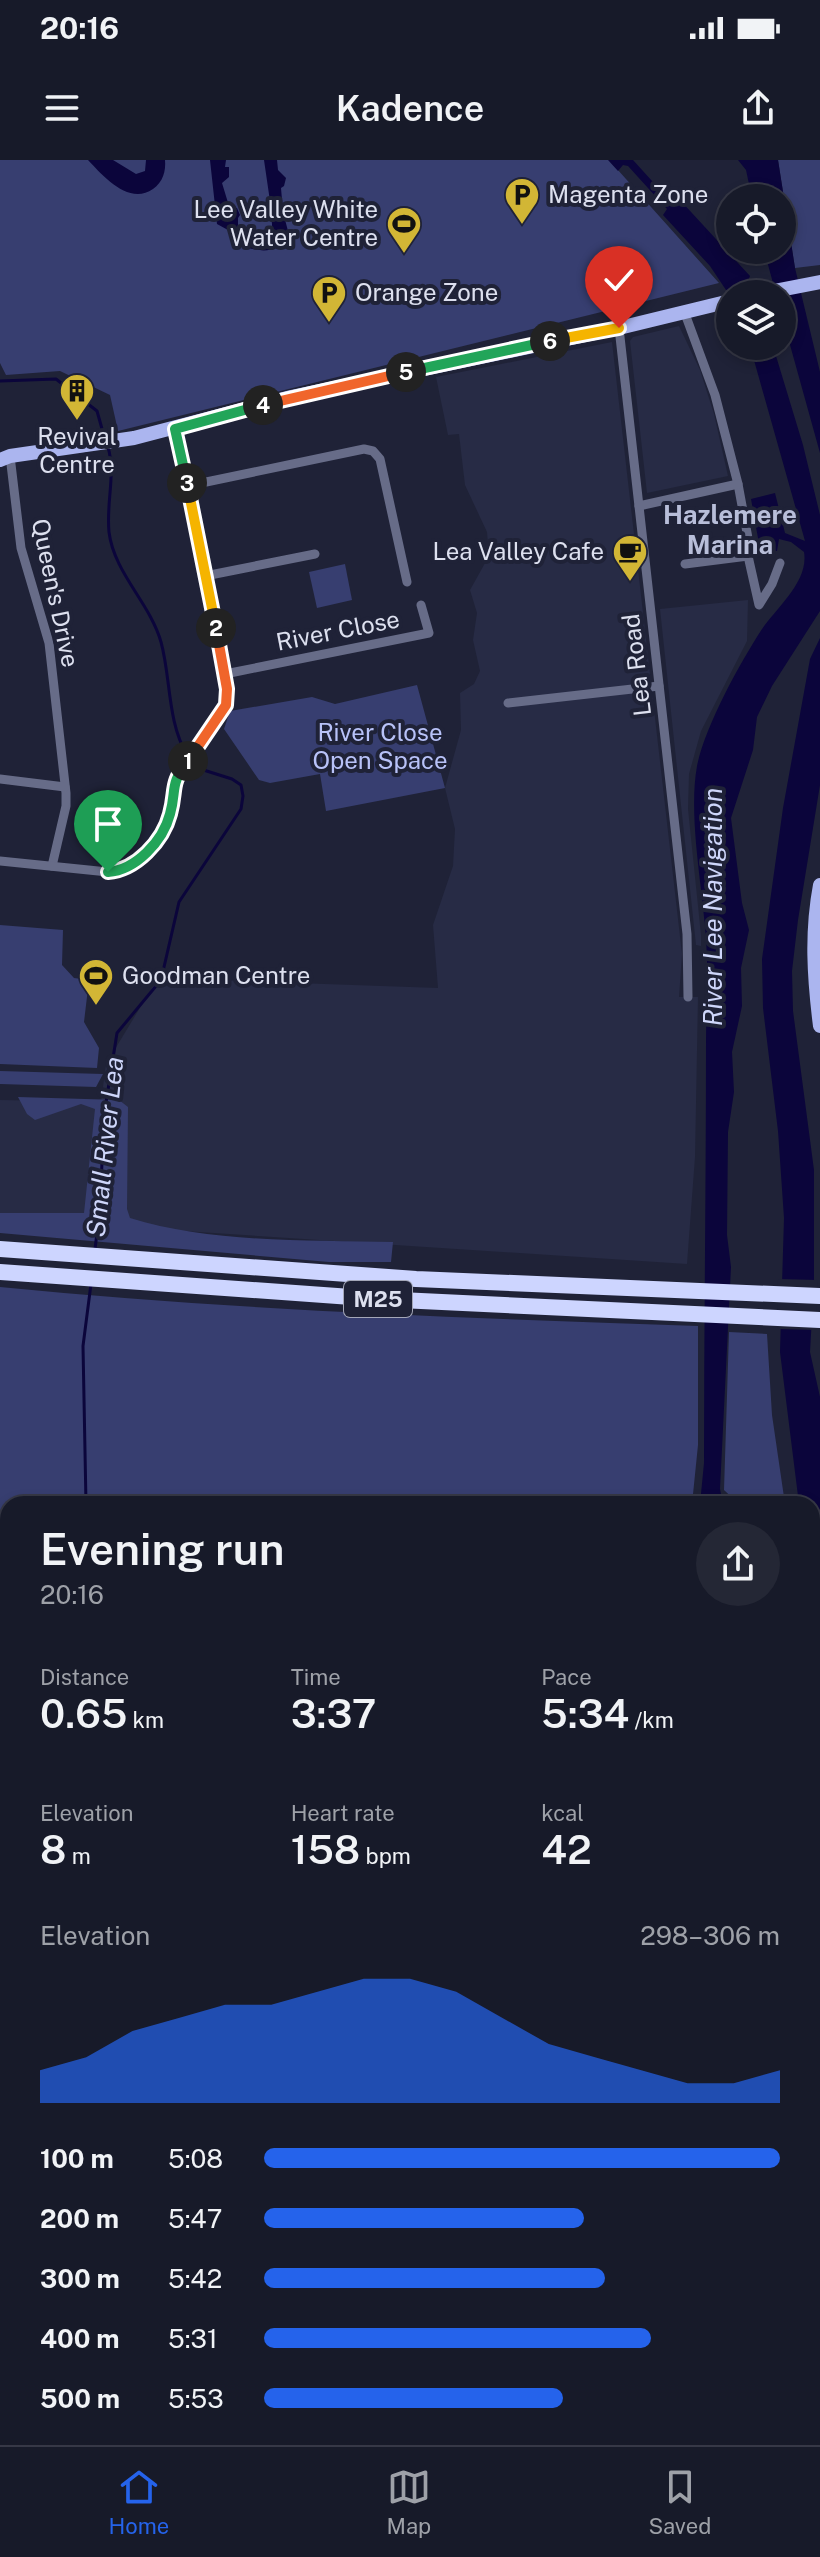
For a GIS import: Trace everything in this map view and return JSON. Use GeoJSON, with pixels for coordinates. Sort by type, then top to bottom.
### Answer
{"type":"FeatureCollection","features":[{"type":"Feature","properties":{"kind":"highway","name":"M25"},"geometry":{"type":"LineString","coordinates":[[0,1249],[384,1277],[820,1296]]}},
{"type":"Feature","properties":{"kind":"highway","name":"M25"},"geometry":{"type":"LineString","coordinates":[[0,1272],[327,1296],[820,1320]]}},
{"type":"Feature","properties":{"kind":"main road"},"geometry":{"type":"LineString","coordinates":[[3,457],[124,440],[291,397],[619,328],[716,304]]}},
{"type":"Feature","properties":{"kind":"main road"},"geometry":{"type":"LineString","coordinates":[[820,885],[813,933],[820,1026]]}},
{"type":"Feature","properties":{"kind":"street"},"geometry":{"type":"LineString","coordinates":[[684,311],[710,377],[738,484],[748,538],[748,556],[759,605],[780,563]]}},
{"type":"Feature","properties":{"kind":"street","name":"Lea Road"},"geometry":{"type":"LineString","coordinates":[[619,328],[687,934],[688,997]]}},
{"type":"Feature","properties":{"kind":"street"},"geometry":{"type":"LineString","coordinates":[[0,861],[108,872],[127,868],[154,842],[169,818],[173,783],[226,705],[225,674],[175,429]]}},
{"type":"Feature","properties":{"kind":"street"},"geometry":{"type":"LineString","coordinates":[[187,486],[364,449],[373,451],[380,459],[407,582]]}},
{"type":"Feature","properties":{"kind":"street","name":"Queen's Drive"},"geometry":{"type":"LineString","coordinates":[[3,457],[21,548],[49,643],[66,806],[52,866]]}},
{"type":"Feature","properties":{"kind":"street"},"geometry":{"type":"LineString","coordinates":[[639,506],[738,484]]}},
{"type":"Feature","properties":{"kind":"street"},"geometry":{"type":"LineString","coordinates":[[205,576],[315,554]]}},
{"type":"Feature","properties":{"kind":"street"},"geometry":{"type":"LineString","coordinates":[[685,564],[748,556]]}},
{"type":"Feature","properties":{"kind":"street","name":"River Close"},"geometry":{"type":"LineString","coordinates":[[225,674],[429,633],[421,605]]}},
{"type":"Feature","properties":{"kind":"street"},"geometry":{"type":"LineString","coordinates":[[508,703],[659,686]]}},
{"type":"Feature","properties":{"kind":"street"},"geometry":{"type":"LineString","coordinates":[[0,779],[65,787]]}},
{"type":"Feature","properties":{"kind":"shaded area"},"geometry":{"type":"Polygon","coordinates":[[[679,326],[700,370],[728,476],[647,493],[630,341],[633,337],[679,326]]]}},
{"type":"Feature","properties":{"kind":"shaded area"},"geometry":{"type":"Polygon","coordinates":[[[612,342],[682,954],[679,997],[698,997],[695,1157],[687,1264],[0,1219],[0,1100],[101,1102],[106,1064],[158,978],[438,988],[433,925],[453,866],[455,829],[445,788],[461,730],[460,693],[474,684],[480,671],[473,640],[477,613],[470,590],[489,556],[487,532],[465,485],[459,434],[448,435],[436,377],[612,342]]]}},
{"type":"Feature","properties":{"kind":"shaded area"},"geometry":{"type":"Polygon","coordinates":[[[748,600],[747,641],[701,731],[689,774],[688,809],[701,946],[696,945],[660,609],[748,600]]]}},
{"type":"Feature","properties":{"kind":"green space","name":"Lee Valley White Water Centre"},"geometry":{"type":"Polygon","coordinates":[[[0,160],[609,160],[716,280],[716,284],[118,431],[110,395],[60,371],[6,375],[0,363],[0,160]]]}},
{"type":"Feature","properties":{"kind":"green space"},"geometry":{"type":"Polygon","coordinates":[[[778,160],[820,160],[820,265],[795,268],[796,184],[782,184],[778,160]]]}},
{"type":"Feature","properties":{"kind":"green space"},"geometry":{"type":"Polygon","coordinates":[[[345,564],[352,600],[317,608],[309,572],[345,564]]]}},
{"type":"Feature","properties":{"kind":"green space","name":"River Close Open Space"},"geometry":{"type":"Polygon","coordinates":[[[417,685],[445,788],[326,811],[320,774],[270,783],[259,780],[224,729],[230,711],[312,697],[335,704],[417,685]]]}},
{"type":"Feature","properties":{"kind":"green space"},"geometry":{"type":"Polygon","coordinates":[[[0,925],[63,930],[62,965],[74,978],[89,980],[84,1022],[99,1048],[97,1068],[0,1064],[0,925]]]}},
{"type":"Feature","properties":{"kind":"green space"},"geometry":{"type":"Polygon","coordinates":[[[0,1071],[103,1074],[96,1087],[0,1084],[0,1071]]]}},
{"type":"Feature","properties":{"kind":"green space"},"geometry":{"type":"Polygon","coordinates":[[[18,1097],[119,1100],[128,1107],[127,1209],[130,1218],[226,1236],[393,1242],[391,1262],[329,1262],[0,1233],[0,1213],[84,1213],[95,1109],[81,1104],[35,1120],[27,1114],[18,1097]]]}},
{"type":"Feature","properties":{"kind":"green space"},"geometry":{"type":"Polygon","coordinates":[[[0,1287],[261,1307],[698,1326],[698,1445],[693,1496],[0,1496],[0,1287]]]}},
{"type":"Feature","properties":{"kind":"green space"},"geometry":{"type":"Polygon","coordinates":[[[729,1332],[767,1334],[772,1415],[784,1496],[730,1496],[724,1490],[729,1332]]]}},
{"type":"Feature","properties":{"kind":"water"},"geometry":{"type":"Polygon","coordinates":[[[88,160],[113,160],[136,174],[145,171],[146,160],[165,160],[165,168],[161,180],[153,189],[135,194],[117,187],[88,160]]]}},
{"type":"Feature","properties":{"kind":"water"},"geometry":{"type":"Polygon","coordinates":[[[210,160],[226,160],[229,177],[222,183],[229,206],[237,208],[240,215],[238,226],[250,235],[272,231],[264,160],[277,160],[278,170],[286,178],[281,188],[288,231],[277,246],[259,250],[236,245],[228,230],[217,224],[210,160]]]}},
{"type":"Feature","properties":{"kind":"water"},"geometry":{"type":"Polygon","coordinates":[[[608,160],[633,160],[672,203],[680,200],[716,239],[716,264],[739,264],[750,276],[748,280],[719,280],[663,215],[667,209],[628,166],[623,165],[618,171],[608,160]]]}},
{"type":"Feature","properties":{"kind":"water"},"geometry":{"type":"Polygon","coordinates":[[[738,160],[778,160],[782,184],[749,184],[746,170],[738,160]]]}},
{"type":"Feature","properties":{"kind":"water"},"geometry":{"type":"Polygon","coordinates":[[[768,264],[794,264],[820,372],[820,453],[794,360],[796,280],[772,280],[768,264]]]}},
{"type":"Feature","properties":{"kind":"water","name":"River Lee Navigation"},"geometry":{"type":"Polygon","coordinates":[[[754,360],[777,360],[803,445],[820,515],[820,611],[772,686],[757,717],[753,750],[731,818],[742,903],[749,930],[741,968],[742,1006],[732,1052],[734,1092],[728,1132],[727,1235],[731,1267],[721,1496],[701,1496],[704,1463],[707,970],[694,812],[695,788],[701,750],[724,695],[762,629],[797,583],[804,563],[804,552],[791,542],[779,539],[777,551],[757,547],[751,499],[775,493],[785,533],[805,541],[754,360]]]}},
{"type":"Feature","properties":{"kind":"water"},"geometry":{"type":"Polygon","coordinates":[[[820,638],[820,785],[792,971],[793,1011],[814,1170],[814,1281],[810,1352],[820,1397],[820,1496],[798,1496],[780,1352],[784,1218],[778,1131],[763,1008],[762,959],[783,808],[810,659],[820,638]]]}},
{"type":"Feature","properties":{"kind":"pier"},"geometry":{"type":"Polygon","coordinates":[[[778,1279],[818,1280],[816,1330],[777,1329],[778,1279]]]}},
{"type":"Feature","properties":{"kind":"waterway","name":"Small River Lea"},"geometry":{"type":"LineString","coordinates":[[0,381],[56,379],[97,411],[104,436]]}},
{"type":"Feature","properties":{"kind":"waterway","name":"Small River Lea"},"geometry":{"type":"LineString","coordinates":[[108,447],[111,468],[108,521],[112,547],[156,628],[176,728],[187,755]]}},
{"type":"Feature","properties":{"kind":"waterway","name":"Small River Lea"},"geometry":{"type":"LineString","coordinates":[[95,1249],[104,1115],[117,1033],[161,980],[179,902],[241,809],[241,785],[194,767],[190,761]]}},
{"type":"Feature","properties":{"kind":"waterway","name":"Small River Lea"},"geometry":{"type":"LineString","coordinates":[[86,1496],[83,1346],[91,1284]]}},
{"type":"Feature","properties":{"kind":"place","name":"Magenta Zone"},"geometry":{"type":"Point","coordinates":[522,226]}},
{"type":"Feature","properties":{"kind":"place","name":"Lee Valley White Water Centre"},"geometry":{"type":"Point","coordinates":[404,255]}},
{"type":"Feature","properties":{"kind":"place","name":"Orange Zone"},"geometry":{"type":"Point","coordinates":[329,324]}},
{"type":"Feature","properties":{"kind":"place","name":"Revival Centre"},"geometry":{"type":"Point","coordinates":[77,422]}},
{"type":"Feature","properties":{"kind":"place","name":"Lea Valley Cafe"},"geometry":{"type":"Point","coordinates":[630,583]}},
{"type":"Feature","properties":{"kind":"place","name":"Goodman Centre"},"geometry":{"type":"Point","coordinates":[96,1007]}},
{"type":"Feature","properties":{"kind":"district","name":"Hazlemere Marina"},"geometry":{"type":"Point","coordinates":[730,530]}},
{"type":"Feature","properties":{"kind":"route"},"geometry":{"type":"LineString","coordinates":[[108,872],[127,868],[137,861],[164,828],[170,814],[176,777],[197,751],[226,705],[225,674],[175,429],[291,397],[619,328]]}}]}
